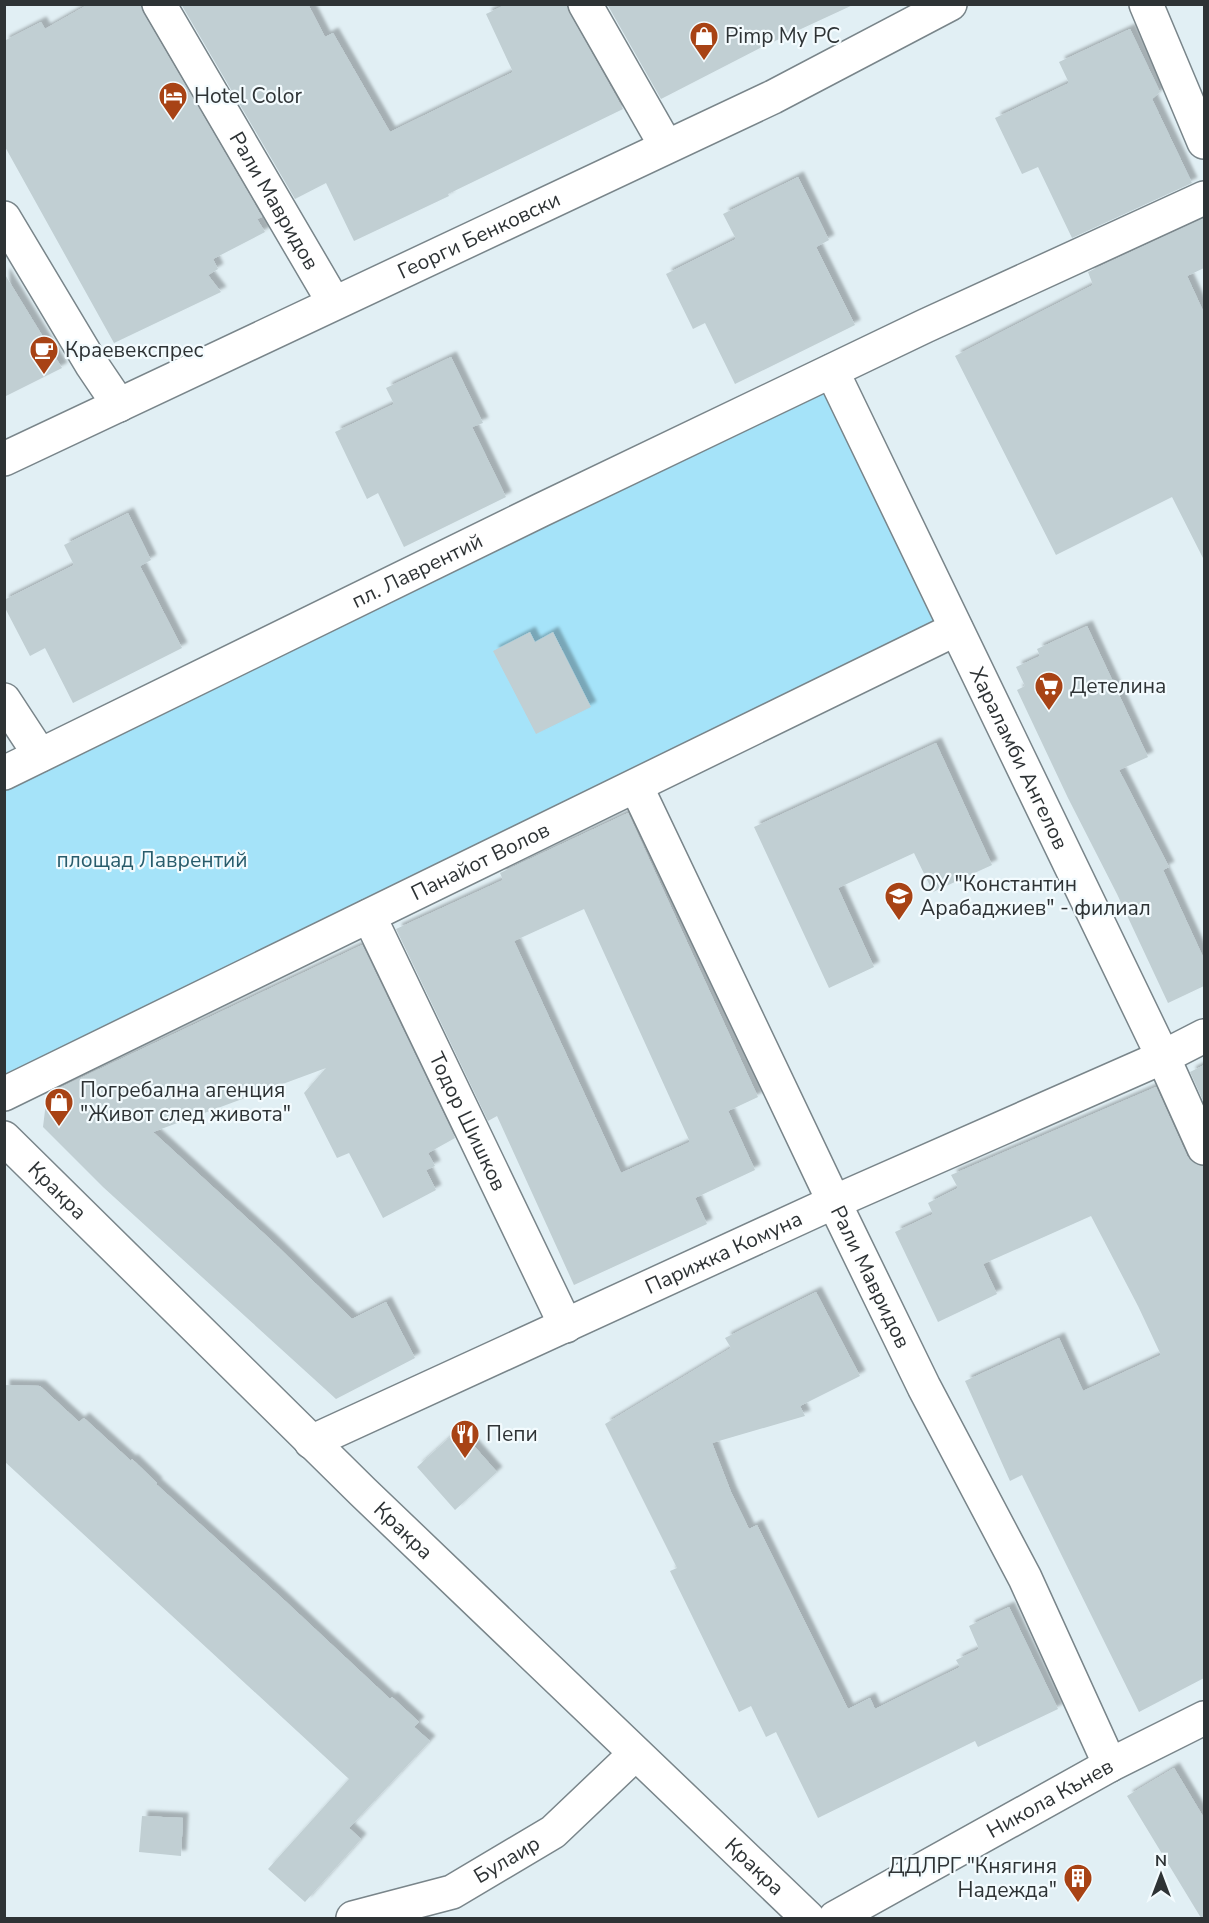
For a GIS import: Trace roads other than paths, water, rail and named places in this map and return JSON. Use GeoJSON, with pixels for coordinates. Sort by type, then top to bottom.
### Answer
{"type":"FeatureCollection","features":[{"type":"Feature","properties":{"kind":"street","name":"Рали Мавридов"},"geometry":{"type":"LineString","coordinates":[[159,4],[334,303]]}},
{"type":"Feature","properties":{"kind":"street"},"geometry":{"type":"LineString","coordinates":[[585,4],[666,146]]}},
{"type":"Feature","properties":{"kind":"street"},"geometry":{"type":"LineString","coordinates":[[1146,4],[1204,142]]}},
{"type":"Feature","properties":{"kind":"street","name":"Георги Бенковски"},"geometry":{"type":"LineString","coordinates":[[4,459],[773,97],[942,6]]}},
{"type":"Feature","properties":{"kind":"street","name":"пл. Лаврентий"},"geometry":{"type":"LineString","coordinates":[[4,772],[832,370],[1204,198]]}},
{"type":"Feature","properties":{"kind":"street"},"geometry":{"type":"LineString","coordinates":[[4,218],[92,365],[119,405]]}},
{"type":"Feature","properties":{"kind":"street","name":"Хараламби Ангелов"},"geometry":{"type":"LineString","coordinates":[[832,370],[1163,1056],[1204,1148]]}},
{"type":"Feature","properties":{"kind":"street","name":"Панайот Волов"},"geometry":{"type":"LineString","coordinates":[[4,1094],[956,629]]}},
{"type":"Feature","properties":{"kind":"street"},"geometry":{"type":"LineString","coordinates":[[4,700],[40,756]]}},
{"type":"Feature","properties":{"kind":"street","name":"Рали Мавридов"},"geometry":{"type":"LineString","coordinates":[[636,786],[924,1387],[1025,1578],[1110,1765]]}},
{"type":"Feature","properties":{"kind":"street","name":"Тодор Шишков"},"geometry":{"type":"LineString","coordinates":[[369,916],[566,1326]]}},
{"type":"Feature","properties":{"kind":"street","name":"Парижка Комуна"},"geometry":{"type":"LineString","coordinates":[[311,1442],[834,1202],[1204,1036]]}},
{"type":"Feature","properties":{"kind":"street","name":"Кракра"},"geometry":{"type":"LineString","coordinates":[[4,1138],[311,1442],[808,1918]]}},
{"type":"Feature","properties":{"kind":"street","name":"Никола Кънев"},"geometry":{"type":"LineString","coordinates":[[835,1918],[1110,1765],[1204,1718]]}},
{"type":"Feature","properties":{"kind":"street","name":"Булаир"},"geometry":{"type":"LineString","coordinates":[[353,1918],[452,1892],[554,1832],[635,1754]]}},
{"type":"Feature","properties":{"kind":"place","name":"Pimp My PC"},"geometry":{"type":"Point","coordinates":[704,62]}},
{"type":"Feature","properties":{"kind":"place","name":"Hotel Color"},"geometry":{"type":"Point","coordinates":[173,122]}},
{"type":"Feature","properties":{"kind":"place","name":"Краевекспрес"},"geometry":{"type":"Point","coordinates":[44,376]}},
{"type":"Feature","properties":{"kind":"place","name":"Детелина"},"geometry":{"type":"Point","coordinates":[1049,712]}},
{"type":"Feature","properties":{"kind":"place","name":"ОУ \"Константин Арабаджиев\" - филиал"},"geometry":{"type":"Point","coordinates":[899,922]}},
{"type":"Feature","properties":{"kind":"place","name":"Погребална агенция \"Живот след живота\""},"geometry":{"type":"Point","coordinates":[59,1128]}},
{"type":"Feature","properties":{"kind":"place","name":"Пепи"},"geometry":{"type":"Point","coordinates":[465,1460]}},
{"type":"Feature","properties":{"kind":"place","name":"ДДЛРГ \"Княгиня Надежда\""},"geometry":{"type":"Point","coordinates":[1078,1904]}},
{"type":"Feature","properties":{"kind":"park label","name":"площад Лаврентий"},"geometry":{"type":"Point","coordinates":[152,860]}}]}
